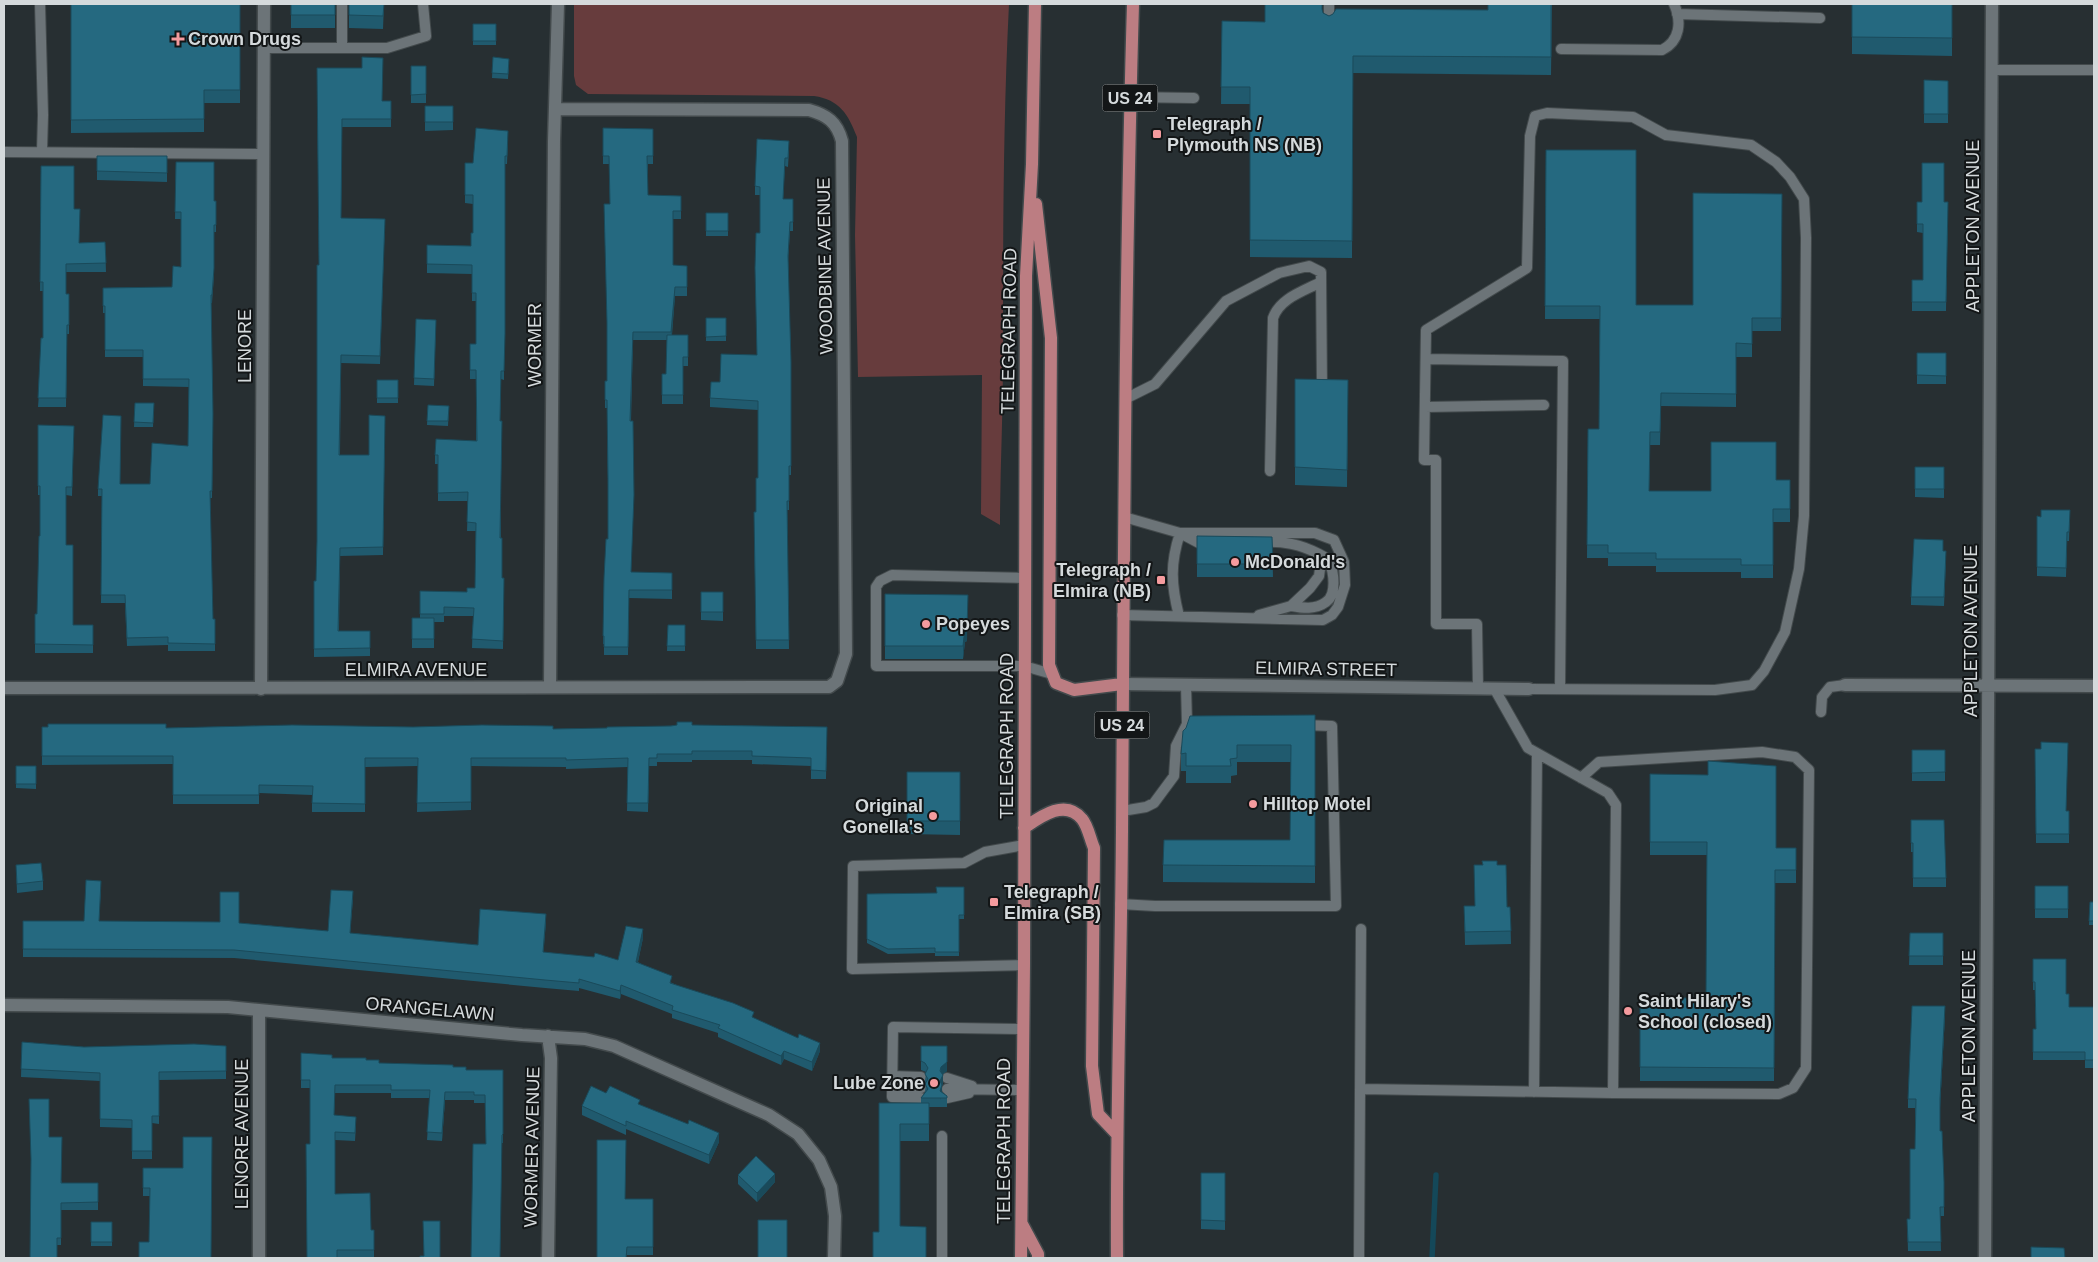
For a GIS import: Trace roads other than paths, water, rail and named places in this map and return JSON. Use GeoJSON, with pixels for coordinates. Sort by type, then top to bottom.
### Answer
{"type":"FeatureCollection","features":[{"type":"Feature","properties":{"kind":"main road","name":"TELEGRAPH ROAD"},"geometry":{"type":"LineString","coordinates":[[1020,1258],[1024,965],[1026,276],[1032,164],[1035,4]]}},
{"type":"Feature","properties":{"kind":"main road","name":"US 24"},"geometry":{"type":"LineString","coordinates":[[1117,1258],[1116,1133],[1122,811],[1122,615],[1133,4]]}},
{"type":"Feature","properties":{"kind":"main road"},"geometry":{"type":"LineString","coordinates":[[1032,164],[1051,338],[1049,665],[1056,683],[1074,690],[1122,684]]}},
{"type":"Feature","properties":{"kind":"main road"},"geometry":{"type":"LineString","coordinates":[[1024,828],[1044,814],[1060,809],[1074,812],[1083,820],[1094,848],[1092,1066],[1098,1114],[1116,1133]]}},
{"type":"Feature","properties":{"kind":"main road"},"geometry":{"type":"LineString","coordinates":[[1021,1222],[1038,1254],[1038,1258]]}},
{"type":"Feature","properties":{"kind":"street","name":"LENORE"},"geometry":{"type":"LineString","coordinates":[[261,689],[264,4]]}},
{"type":"Feature","properties":{"kind":"street","name":"WORMER"},"geometry":{"type":"LineString","coordinates":[[550,687],[558,4]]}},
{"type":"Feature","properties":{"kind":"street","name":"APPLETON AVENUE"},"geometry":{"type":"LineString","coordinates":[[1985,1258],[1992,4]]}},
{"type":"Feature","properties":{"kind":"street","name":"WOODBINE AVENUE"},"geometry":{"type":"LineString","coordinates":[[556,109],[809,110],[823,114],[834,122],[839,131],[842,141],[846,654],[837,681],[829,688]]}},
{"type":"Feature","properties":{"kind":"street","name":"ELMIRA STREET"},"geometry":{"type":"LineString","coordinates":[[1122,684],[1529,689]]}},
{"type":"Feature","properties":{"kind":"street"},"geometry":{"type":"LineString","coordinates":[[1844,685],[2094,686]]}},
{"type":"Feature","properties":{"kind":"street","name":"ELMIRA AVENUE"},"geometry":{"type":"LineString","coordinates":[[4,688],[829,688]]}},
{"type":"Feature","properties":{"kind":"street","name":"ORANGELAWN"},"geometry":{"type":"LineString","coordinates":[[4,1005],[228,1007],[585,1039],[614,1046],[769,1115],[798,1134],[819,1160],[826,1173],[834,1201],[834,1258]]}},
{"type":"Feature","properties":{"kind":"street","name":"LENORE AVENUE"},"geometry":{"type":"LineString","coordinates":[[259,1010],[259,1258]]}},
{"type":"Feature","properties":{"kind":"street","name":"WORMER AVENUE"},"geometry":{"type":"LineString","coordinates":[[548,1036],[551,1058],[548,1258]]}},
{"type":"Feature","properties":{"kind":"lane"},"geometry":{"type":"LineString","coordinates":[[40,4],[42,151]]}},
{"type":"Feature","properties":{"kind":"lane"},"geometry":{"type":"LineString","coordinates":[[342,4],[342,48]]}},
{"type":"Feature","properties":{"kind":"lane"},"geometry":{"type":"LineString","coordinates":[[264,48],[386,48],[426,36],[423,4]]}},
{"type":"Feature","properties":{"kind":"lane"},"geometry":{"type":"LineString","coordinates":[[1329,4],[1329,26]]}},
{"type":"Feature","properties":{"kind":"lane"},"geometry":{"type":"LineString","coordinates":[[1560,49],[1662,50],[1671,45],[1677,37],[1676,9],[1820,18]]}},
{"type":"Feature","properties":{"kind":"lane"},"geometry":{"type":"LineString","coordinates":[[1991,70],[2094,70]]}},
{"type":"Feature","properties":{"kind":"lane"},"geometry":{"type":"LineString","coordinates":[[1130,97],[1194,98]]}},
{"type":"Feature","properties":{"kind":"lane"},"geometry":{"type":"LineString","coordinates":[[1478,688],[1477,624],[1436,624],[1436,460],[1424,460],[1426,330],[1527,268],[1530,136],[1535,116],[1547,113],[1633,117],[1666,135],[1751,145],[1776,162],[1790,177],[1804,199],[1806,238],[1804,516],[1799,569],[1785,632],[1764,671],[1752,685],[1715,690],[1529,689]]}},
{"type":"Feature","properties":{"kind":"lane"},"geometry":{"type":"LineString","coordinates":[[4,152],[263,154]]}},
{"type":"Feature","properties":{"kind":"lane"},"geometry":{"type":"LineString","coordinates":[[1125,399],[1155,384],[1226,302],[1279,273],[1309,266],[1321,272],[1322,390]]}},
{"type":"Feature","properties":{"kind":"lane"},"geometry":{"type":"LineString","coordinates":[[1270,471],[1273,318],[1276,309],[1286,300],[1321,282]]}},
{"type":"Feature","properties":{"kind":"lane"},"geometry":{"type":"LineString","coordinates":[[1426,360],[1563,361],[1560,689]]}},
{"type":"Feature","properties":{"kind":"lane"},"geometry":{"type":"LineString","coordinates":[[1425,407],[1544,405]]}},
{"type":"Feature","properties":{"kind":"lane"},"geometry":{"type":"LineString","coordinates":[[1124,517],[1180,533],[1198,542],[1291,543],[1320,554],[1328,560],[1333,577],[1332,594],[1326,602],[1312,608],[1291,606],[1248,618]]}},
{"type":"Feature","properties":{"kind":"lane"},"geometry":{"type":"LineString","coordinates":[[1179,616],[1171,574],[1173,552],[1180,533]]}},
{"type":"Feature","properties":{"kind":"lane"},"geometry":{"type":"LineString","coordinates":[[1122,615],[1323,620],[1332,615],[1338,607],[1345,585],[1344,562],[1334,540],[1315,533],[1180,533]]}},
{"type":"Feature","properties":{"kind":"lane"},"geometry":{"type":"LineString","coordinates":[[1291,606],[1319,576],[1320,554]]}},
{"type":"Feature","properties":{"kind":"lane"},"geometry":{"type":"LineString","coordinates":[[1025,578],[892,575],[880,582],[876,587],[876,666],[1024,666],[1052,674]]}},
{"type":"Feature","properties":{"kind":"lane"},"geometry":{"type":"LineString","coordinates":[[1122,811],[1146,807],[1154,803],[1174,776],[1176,746],[1192,724],[1186,685]]}},
{"type":"Feature","properties":{"kind":"lane"},"geometry":{"type":"LineString","coordinates":[[1821,712],[1822,697],[1830,687],[1844,685]]}},
{"type":"Feature","properties":{"kind":"lane"},"geometry":{"type":"LineString","coordinates":[[1494,688],[1528,748],[1608,794],[1616,805],[1613,1093]]}},
{"type":"Feature","properties":{"kind":"lane"},"geometry":{"type":"LineString","coordinates":[[1120,904],[1155,906],[1336,906],[1332,726],[1293,725]]}},
{"type":"Feature","properties":{"kind":"lane"},"geometry":{"type":"LineString","coordinates":[[1360,1089],[1779,1094],[1793,1088],[1806,1068],[1809,770],[1796,757],[1762,752],[1599,762],[1581,778]]}},
{"type":"Feature","properties":{"kind":"lane"},"geometry":{"type":"LineString","coordinates":[[1534,1092],[1537,753]]}},
{"type":"Feature","properties":{"kind":"lane"},"geometry":{"type":"LineString","coordinates":[[1024,845],[985,852],[964,863],[853,866],[852,969],[1024,965]]}},
{"type":"Feature","properties":{"kind":"lane"},"geometry":{"type":"LineString","coordinates":[[1360,929],[1360,1258]]}},
{"type":"Feature","properties":{"kind":"lane"},"geometry":{"type":"LineString","coordinates":[[921,1093],[892,1097],[893,1027],[1022,1029]]}},
{"type":"Feature","properties":{"kind":"lane"},"geometry":{"type":"LineString","coordinates":[[892,1076],[921,1077]]}},
{"type":"Feature","properties":{"kind":"lane"},"geometry":{"type":"LineString","coordinates":[[947,1078],[985,1090]]}},
{"type":"Feature","properties":{"kind":"lane"},"geometry":{"type":"LineString","coordinates":[[947,1094],[985,1090],[1021,1090]]}},
{"type":"Feature","properties":{"kind":"lane"},"geometry":{"type":"LineString","coordinates":[[942,1136],[942,1258]]}},
{"type":"Feature","properties":{"kind":"waterway"},"geometry":{"type":"LineString","coordinates":[[1432,1258],[1436,1175]]}},
{"type":"Feature","properties":{"kind":"place","name":"Crown Drugs"},"geometry":{"type":"Point","coordinates":[178,39]}},
{"type":"Feature","properties":{"kind":"place","name":"Telegraph / Plymouth NS (NB)"},"geometry":{"type":"Point","coordinates":[1157,134]}},
{"type":"Feature","properties":{"kind":"place","name":"McDonald's"},"geometry":{"type":"Point","coordinates":[1235,562]}},
{"type":"Feature","properties":{"kind":"place","name":"Telegraph / Elmira (NB)"},"geometry":{"type":"Point","coordinates":[1161,580]}},
{"type":"Feature","properties":{"kind":"place","name":"Popeyes"},"geometry":{"type":"Point","coordinates":[926,624]}},
{"type":"Feature","properties":{"kind":"place","name":"Hilltop Motel"},"geometry":{"type":"Point","coordinates":[1253,804]}},
{"type":"Feature","properties":{"kind":"place","name":"Original Gonella's"},"geometry":{"type":"Point","coordinates":[933,816]}},
{"type":"Feature","properties":{"kind":"place","name":"Telegraph / Elmira (SB)"},"geometry":{"type":"Point","coordinates":[994,902]}},
{"type":"Feature","properties":{"kind":"place","name":"Saint Hilary's School (closed)"},"geometry":{"type":"Point","coordinates":[1628,1011]}},
{"type":"Feature","properties":{"kind":"place","name":"Lube Zone"},"geometry":{"type":"Point","coordinates":[934,1083]}}]}
